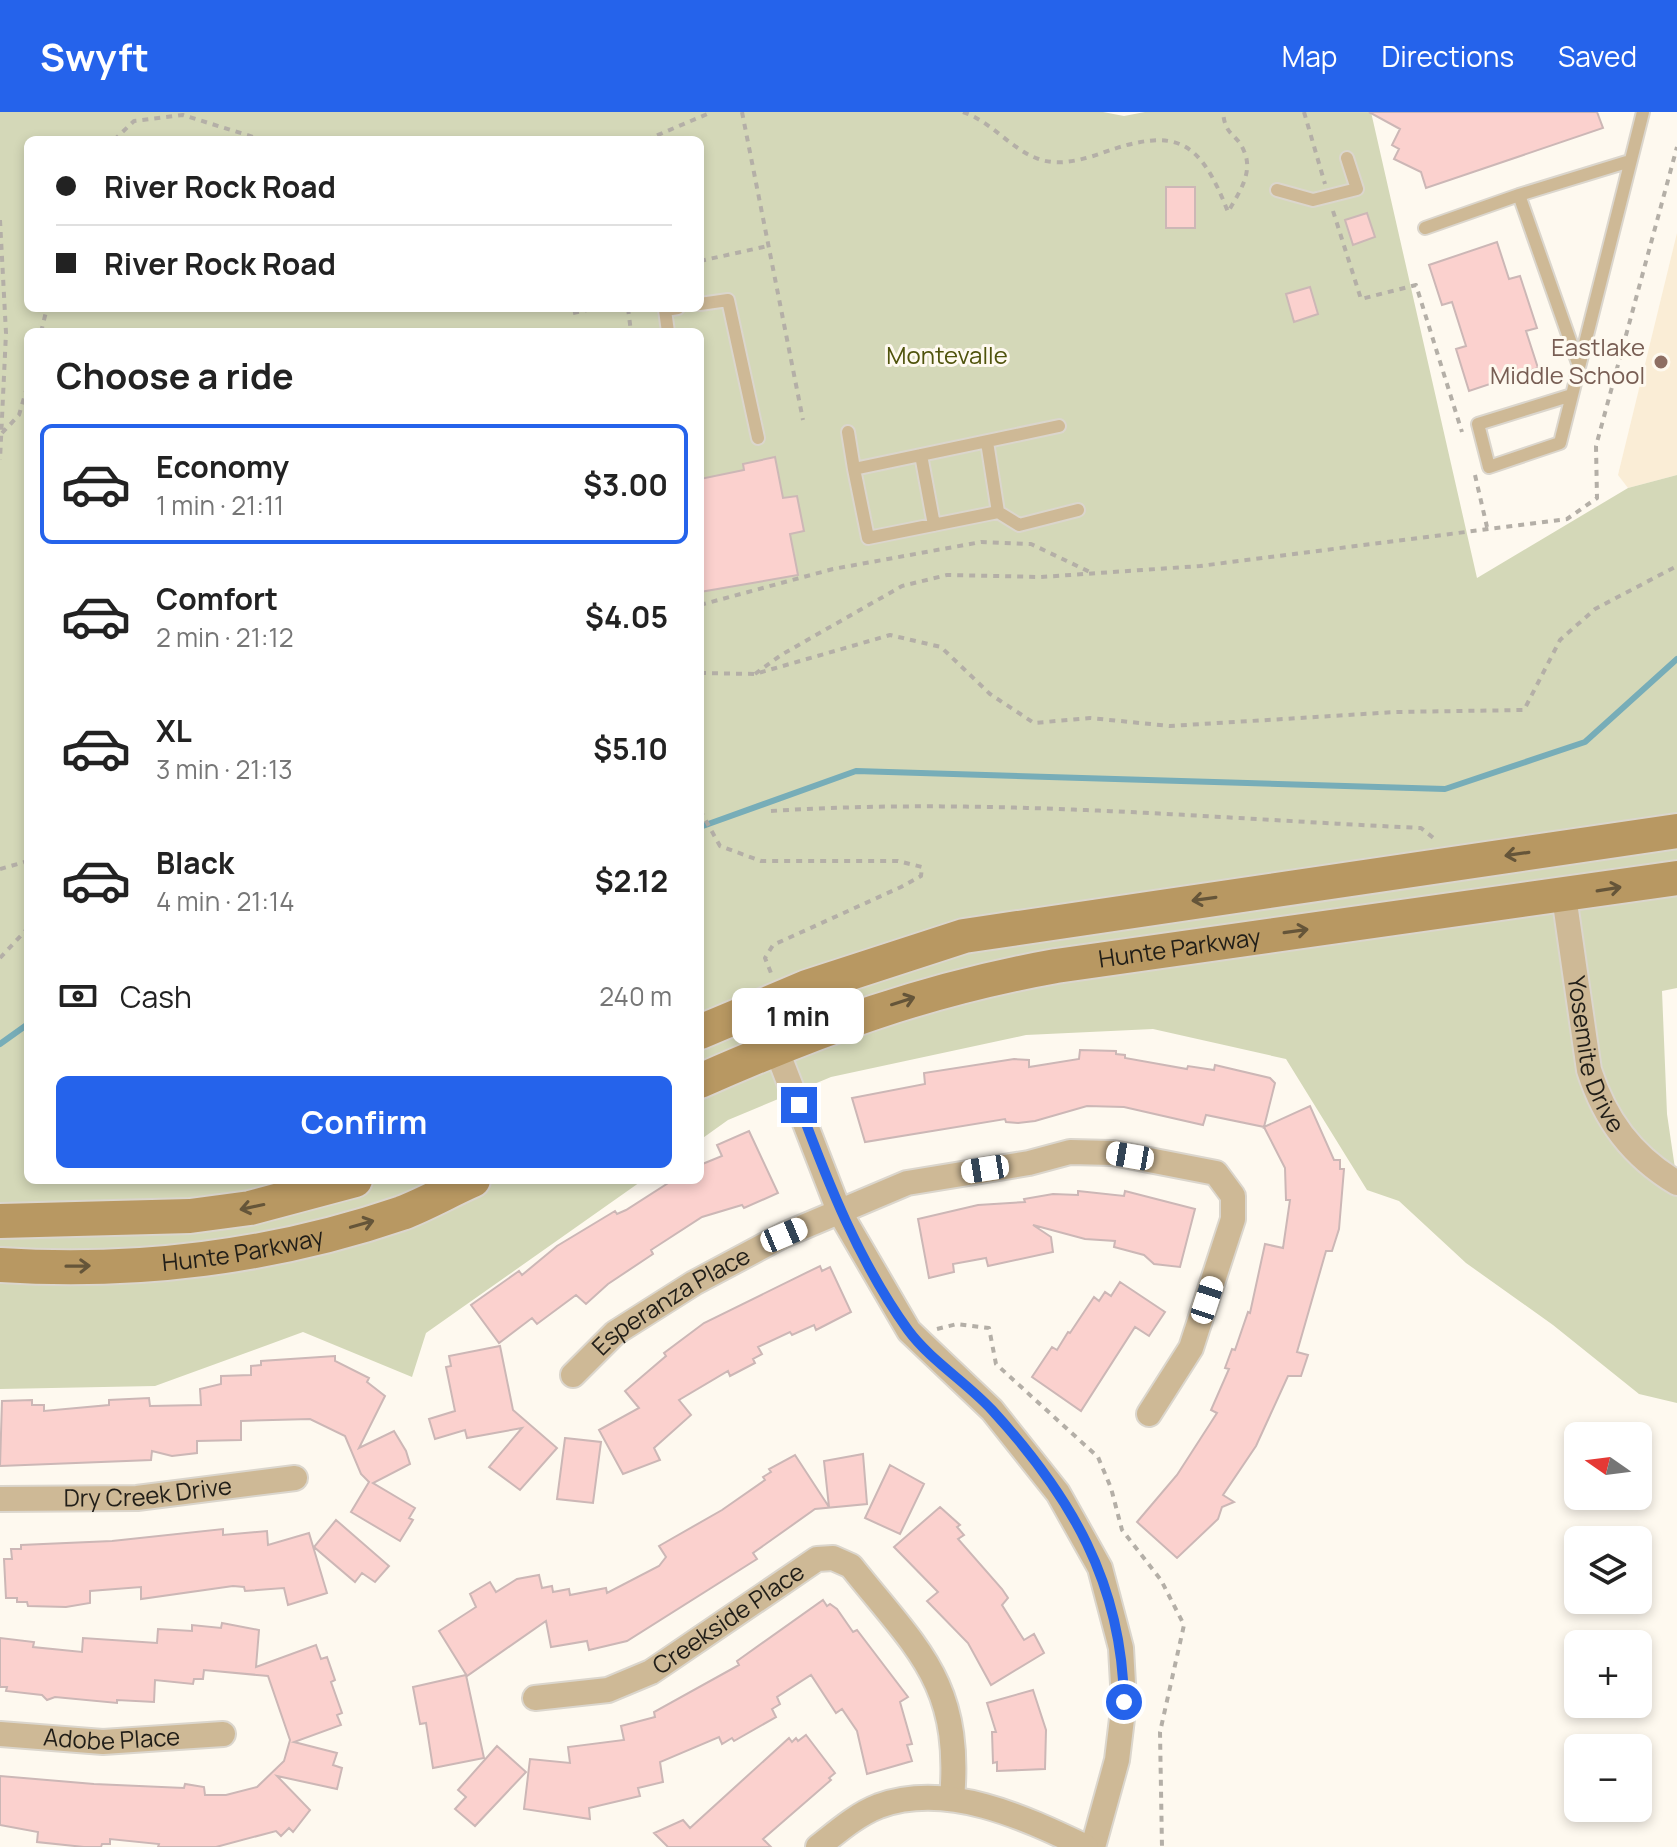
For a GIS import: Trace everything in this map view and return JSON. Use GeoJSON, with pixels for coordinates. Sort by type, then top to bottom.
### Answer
{"type":"FeatureCollection","features":[{"type":"Feature","properties":{"kind":"main road","name":"Hunte Parkway"},"geometry":{"type":"LineString","coordinates":[[704,1030],[821,983],[964,936],[1677,831]]}},
{"type":"Feature","properties":{"kind":"main road","name":"Hunte Parkway"},"geometry":{"type":"LineString","coordinates":[[704,1079],[820,1029],[972,981],[1163,950],[1677,878]]}},
{"type":"Feature","properties":{"kind":"main road","name":"Hunte Parkway"},"geometry":{"type":"LineString","coordinates":[[0,1221],[190,1216],[250,1208],[340,1184]]}},
{"type":"Feature","properties":{"kind":"main road","name":"Hunte Parkway"},"geometry":{"type":"LineString","coordinates":[[0,1265],[149,1264],[259,1251],[404,1212],[464,1184]]}},
{"type":"Feature","properties":{"kind":"street","name":"Yosemite Drive"},"geometry":{"type":"LineString","coordinates":[[1564,896],[1589,1070],[1596,1091],[1605,1111],[1628,1145],[1677,1183]]}},
{"type":"Feature","properties":{"kind":"street"},"geometry":{"type":"LineString","coordinates":[[760,1007],[839,1211],[909,1331],[992,1410],[1058,1493],[1100,1568],[1121,1648],[1124,1702],[1114,1775],[1093,1847]]}},
{"type":"Feature","properties":{"kind":"street","name":"Esperanza Place"},"geometry":{"type":"LineString","coordinates":[[573,1375],[615,1333],[650,1309],[784,1235],[907,1183],[1029,1163],[1070,1152],[1113,1153],[1216,1173],[1233,1196],[1233,1219],[1191,1348],[1149,1414]]}},
{"type":"Feature","properties":{"kind":"street","name":"Dry Creek Drive"},"geometry":{"type":"LineString","coordinates":[[0,1499],[137,1498],[295,1478]]}},
{"type":"Feature","properties":{"kind":"street","name":"Creekside Place"},"geometry":{"type":"LineString","coordinates":[[535,1698],[608,1690],[651,1672],[817,1559],[833,1558],[851,1566],[926,1660],[939,1683],[954,1748],[952,1799]]}},
{"type":"Feature","properties":{"kind":"street","name":"Adobe Place"},"geometry":{"type":"LineString","coordinates":[[0,1734],[103,1742],[223,1734]]}},
{"type":"Feature","properties":{"kind":"street"},"geometry":{"type":"LineString","coordinates":[[818,1847],[846,1824],[877,1807],[913,1798],[952,1799],[997,1811],[1086,1847]]}},
{"type":"Feature","properties":{"kind":"lane"},"geometry":{"type":"LineString","coordinates":[[1572,395],[1478,424],[1489,467],[1560,443],[1643,112]]}},
{"type":"Feature","properties":{"kind":"lane"},"geometry":{"type":"LineString","coordinates":[[1277,190],[1313,200],[1357,189],[1347,158]]}},
{"type":"Feature","properties":{"kind":"lane"},"geometry":{"type":"LineString","coordinates":[[1425,228],[1630,161]]}},
{"type":"Feature","properties":{"kind":"lane"},"geometry":{"type":"LineString","coordinates":[[1519,195],[1579,366]]}},
{"type":"Feature","properties":{"kind":"lane"},"geometry":{"type":"LineString","coordinates":[[704,303],[728,300],[758,438]]}},
{"type":"Feature","properties":{"kind":"lane"},"geometry":{"type":"LineString","coordinates":[[854,469],[1059,426]]}},
{"type":"Feature","properties":{"kind":"lane"},"geometry":{"type":"LineString","coordinates":[[848,432],[868,538],[998,512],[1019,525],[1078,510]]}},
{"type":"Feature","properties":{"kind":"lane"},"geometry":{"type":"LineString","coordinates":[[987,442],[998,512]]}},
{"type":"Feature","properties":{"kind":"lane"},"geometry":{"type":"LineString","coordinates":[[921,455],[934,525]]}},
{"type":"Feature","properties":{"kind":"path"},"geometry":{"type":"LineString","coordinates":[[655,136],[712,112]]}},
{"type":"Feature","properties":{"kind":"path"},"geometry":{"type":"LineString","coordinates":[[742,112],[803,420]]}},
{"type":"Feature","properties":{"kind":"path"},"geometry":{"type":"LineString","coordinates":[[963,112],[982,119],[1036,158],[1076,162],[1158,138],[1189,146],[1213,173],[1228,212],[1246,180],[1244,151],[1224,129],[1223,112]]}},
{"type":"Feature","properties":{"kind":"path"},"geometry":{"type":"LineString","coordinates":[[1304,112],[1361,299],[1416,285],[1463,437]]}},
{"type":"Feature","properties":{"kind":"path"},"geometry":{"type":"LineString","coordinates":[[118,136],[134,121],[183,115],[250,136]]}},
{"type":"Feature","properties":{"kind":"path"},"geometry":{"type":"LineString","coordinates":[[755,674],[781,655],[902,586],[947,575],[1041,577],[1200,566],[1567,519],[1597,498],[1596,446],[1677,147]]}},
{"type":"Feature","properties":{"kind":"path"},"geometry":{"type":"LineString","coordinates":[[0,220],[6,333],[0,460]]}},
{"type":"Feature","properties":{"kind":"path"},"geometry":{"type":"LineString","coordinates":[[704,260],[768,246]]}},
{"type":"Feature","properties":{"kind":"path"},"geometry":{"type":"LineString","coordinates":[[573,313],[578,312]]}},
{"type":"Feature","properties":{"kind":"path"},"geometry":{"type":"LineString","coordinates":[[2,433],[19,415],[24,398]]}},
{"type":"Feature","properties":{"kind":"path"},"geometry":{"type":"LineString","coordinates":[[1473,467],[1487,527]]}},
{"type":"Feature","properties":{"kind":"path"},"geometry":{"type":"LineString","coordinates":[[704,604],[833,569],[981,542],[1031,544],[1092,573]]}},
{"type":"Feature","properties":{"kind":"path"},"geometry":{"type":"LineString","coordinates":[[704,673],[755,674],[890,635],[941,647],[990,694],[1034,723],[1090,718],[1170,726],[1396,712],[1524,710],[1560,640],[1595,609],[1677,566]]}},
{"type":"Feature","properties":{"kind":"path"},"geometry":{"type":"LineString","coordinates":[[771,811],[847,806],[1101,811],[1421,828],[1433,835],[1448,863]]}},
{"type":"Feature","properties":{"kind":"path"},"geometry":{"type":"LineString","coordinates":[[704,817],[720,846],[761,861],[898,861],[922,867],[921,876],[773,945],[765,958],[771,973]]}},
{"type":"Feature","properties":{"kind":"path"},"geometry":{"type":"LineString","coordinates":[[0,869],[24,862]]}},
{"type":"Feature","properties":{"kind":"path"},"geometry":{"type":"LineString","coordinates":[[0,958],[24,932]]}},
{"type":"Feature","properties":{"kind":"shaded area","name":"Eastlake Middle School"},"geometry":{"type":"Polygon","coordinates":[[[1677,233],[1677,475],[1628,488],[1618,475],[1677,233]]]}},
{"type":"Feature","properties":{"kind":"green space","name":"Montevalle"},"geometry":{"type":"Polygon","coordinates":[[[0,112],[1103,112],[1124,116],[1145,112],[1371,112],[1477,578],[1628,488],[1677,475],[1677,988],[1662,991],[1667,1114],[1677,1182],[1677,1403],[1639,1394],[1553,1325],[1466,1263],[1399,1201],[1367,1190],[1286,1059],[1153,1029],[1026,1035],[831,1077],[728,1120],[704,1137],[704,328],[24,328],[24,1184],[637,1184],[426,1333],[412,1377],[303,1332],[155,1386],[0,1389],[0,112]]]}},
{"type":"Feature","properties":{"kind":"building"},"geometry":{"type":"Polygon","coordinates":[[[1369,112],[1597,112],[1603,128],[1426,188],[1421,172],[1394,159],[1399,149],[1392,145],[1400,129],[1369,112]]]}},
{"type":"Feature","properties":{"kind":"building"},"geometry":{"type":"Polygon","coordinates":[[[1166,187],[1195,187],[1195,228],[1166,228],[1166,187]]]}},
{"type":"Feature","properties":{"kind":"building"},"geometry":{"type":"Polygon","coordinates":[[[1367,213],[1375,237],[1353,245],[1345,220],[1367,213]]]}},
{"type":"Feature","properties":{"kind":"building"},"geometry":{"type":"Polygon","coordinates":[[[1497,242],[1509,279],[1520,276],[1537,328],[1526,331],[1538,368],[1469,391],[1456,349],[1466,346],[1452,302],[1442,305],[1429,265],[1497,242]]]}},
{"type":"Feature","properties":{"kind":"building"},"geometry":{"type":"Polygon","coordinates":[[[1310,287],[1318,314],[1294,322],[1286,294],[1310,287]]]}},
{"type":"Feature","properties":{"kind":"building"},"geometry":{"type":"Polygon","coordinates":[[[775,457],[783,498],[797,496],[804,531],[790,534],[798,575],[704,591],[704,478],[744,470],[743,464],[775,457]]]}},
{"type":"Feature","properties":{"kind":"building"},"geometry":{"type":"Polygon","coordinates":[[[1080,1050],[1116,1051],[1125,1058],[1187,1069],[1188,1066],[1214,1070],[1215,1065],[1270,1078],[1275,1083],[1264,1127],[1206,1115],[1203,1125],[1124,1107],[1087,1106],[1035,1121],[1018,1123],[1006,1122],[1005,1119],[865,1142],[852,1098],[925,1084],[924,1073],[1014,1059],[1029,1060],[1029,1067],[1079,1059],[1080,1050]]]}},
{"type":"Feature","properties":{"kind":"building"},"geometry":{"type":"Polygon","coordinates":[[[1310,1106],[1334,1160],[1340,1160],[1340,1169],[1344,1169],[1339,1229],[1332,1251],[1326,1251],[1297,1352],[1308,1355],[1301,1376],[1288,1376],[1256,1446],[1223,1495],[1234,1502],[1222,1507],[1218,1519],[1177,1558],[1137,1522],[1177,1475],[1217,1413],[1211,1410],[1229,1369],[1225,1368],[1232,1349],[1235,1350],[1250,1313],[1265,1244],[1283,1248],[1290,1200],[1286,1200],[1285,1168],[1264,1127],[1310,1106]]]}},
{"type":"Feature","properties":{"kind":"building"},"geometry":{"type":"Polygon","coordinates":[[[749,1131],[778,1193],[744,1208],[742,1205],[702,1217],[651,1250],[653,1254],[608,1284],[586,1304],[576,1295],[537,1324],[532,1318],[499,1343],[471,1305],[519,1271],[522,1275],[557,1246],[615,1211],[617,1214],[626,1210],[667,1184],[704,1184],[704,1163],[722,1156],[717,1145],[749,1131]]]}},
{"type":"Feature","properties":{"kind":"building"},"geometry":{"type":"Polygon","coordinates":[[[1078,1191],[1124,1196],[1125,1191],[1195,1209],[1180,1267],[1154,1264],[1144,1255],[1114,1247],[1115,1241],[1085,1239],[1033,1225],[1051,1237],[1053,1252],[988,1266],[986,1258],[953,1264],[954,1272],[929,1278],[918,1219],[978,1205],[1025,1202],[1024,1199],[1053,1194],[1078,1195],[1078,1191]]]}},
{"type":"Feature","properties":{"kind":"building"},"geometry":{"type":"Polygon","coordinates":[[[820,1266],[822,1271],[830,1267],[851,1312],[816,1330],[814,1325],[792,1335],[790,1332],[758,1347],[762,1354],[753,1359],[755,1363],[730,1376],[728,1371],[679,1400],[691,1415],[654,1448],[660,1460],[623,1474],[599,1430],[639,1408],[625,1391],[666,1356],[664,1353],[704,1323],[820,1266]]]}},
{"type":"Feature","properties":{"kind":"building"},"geometry":{"type":"Polygon","coordinates":[[[1120,1282],[1165,1312],[1149,1336],[1135,1327],[1081,1411],[1032,1377],[1052,1347],[1057,1350],[1094,1297],[1099,1301],[1105,1292],[1111,1296],[1120,1282]]]}},
{"type":"Feature","properties":{"kind":"building"},"geometry":{"type":"Polygon","coordinates":[[[500,1346],[513,1410],[557,1448],[520,1490],[489,1467],[522,1428],[467,1438],[465,1430],[435,1439],[429,1419],[455,1411],[446,1367],[451,1366],[449,1356],[500,1346]]]}},
{"type":"Feature","properties":{"kind":"building"},"geometry":{"type":"Polygon","coordinates":[[[335,1356],[335,1361],[369,1378],[367,1382],[385,1396],[359,1448],[394,1431],[406,1451],[410,1464],[373,1483],[415,1508],[409,1518],[413,1520],[400,1541],[351,1512],[369,1482],[361,1474],[345,1436],[310,1419],[241,1421],[241,1440],[197,1441],[197,1453],[172,1456],[152,1451],[151,1460],[0,1466],[2,1401],[32,1400],[32,1405],[44,1405],[44,1411],[109,1405],[109,1400],[149,1398],[150,1406],[201,1405],[200,1389],[221,1384],[221,1376],[251,1375],[251,1366],[261,1365],[261,1361],[335,1356]]]}},
{"type":"Feature","properties":{"kind":"building"},"geometry":{"type":"Polygon","coordinates":[[[565,1438],[601,1442],[593,1503],[557,1499],[565,1438]]]}},
{"type":"Feature","properties":{"kind":"building"},"geometry":{"type":"Polygon","coordinates":[[[863,1454],[867,1504],[815,1509],[753,1553],[757,1559],[627,1641],[589,1650],[587,1641],[551,1647],[546,1621],[467,1676],[439,1631],[476,1607],[470,1594],[490,1582],[496,1592],[517,1579],[539,1575],[542,1588],[552,1586],[553,1592],[569,1589],[570,1595],[606,1588],[607,1593],[659,1566],[666,1557],[659,1546],[722,1510],[765,1480],[763,1477],[771,1472],[769,1469],[795,1455],[829,1507],[824,1461],[863,1454]]]}},
{"type":"Feature","properties":{"kind":"building"},"geometry":{"type":"Polygon","coordinates":[[[890,1465],[924,1484],[900,1534],[865,1518],[890,1465]]]}},
{"type":"Feature","properties":{"kind":"building"},"geometry":{"type":"Polygon","coordinates":[[[940,1507],[960,1525],[957,1527],[964,1535],[958,1539],[1008,1598],[1002,1605],[1024,1640],[1034,1634],[1044,1653],[991,1685],[968,1643],[927,1601],[938,1592],[894,1547],[940,1507]]]}},
{"type":"Feature","properties":{"kind":"building"},"geometry":{"type":"Polygon","coordinates":[[[336,1520],[389,1566],[375,1582],[362,1573],[355,1582],[314,1547],[336,1520]]]}},
{"type":"Feature","properties":{"kind":"building"},"geometry":{"type":"Polygon","coordinates":[[[223,1529],[223,1535],[267,1531],[268,1545],[309,1533],[327,1593],[288,1605],[284,1588],[245,1591],[244,1587],[233,1586],[141,1599],[141,1587],[90,1591],[90,1603],[66,1607],[28,1606],[27,1602],[17,1602],[17,1598],[6,1598],[4,1559],[12,1559],[11,1549],[21,1549],[21,1545],[112,1541],[223,1529]]]}},
{"type":"Feature","properties":{"kind":"building"},"geometry":{"type":"Polygon","coordinates":[[[823,1600],[827,1606],[830,1604],[837,1609],[853,1632],[857,1630],[908,1697],[900,1702],[912,1744],[907,1745],[912,1761],[867,1774],[857,1731],[842,1709],[836,1713],[811,1675],[777,1697],[780,1704],[772,1709],[776,1717],[734,1741],[732,1738],[722,1744],[719,1737],[660,1762],[663,1782],[638,1788],[640,1796],[589,1808],[590,1819],[524,1809],[530,1759],[570,1763],[568,1747],[624,1740],[621,1726],[655,1717],[654,1712],[739,1665],[737,1661],[823,1600]]]}},
{"type":"Feature","properties":{"kind":"building"},"geometry":{"type":"Polygon","coordinates":[[[222,1623],[259,1630],[256,1667],[316,1645],[321,1659],[327,1657],[335,1680],[331,1682],[342,1713],[337,1715],[341,1725],[294,1742],[337,1753],[333,1765],[342,1768],[337,1789],[277,1776],[310,1810],[293,1832],[289,1828],[281,1836],[276,1831],[216,1847],[158,1847],[159,1844],[110,1839],[110,1844],[102,1844],[101,1847],[84,1847],[37,1842],[38,1832],[0,1825],[0,1776],[184,1788],[185,1784],[204,1787],[205,1795],[226,1795],[257,1787],[284,1761],[290,1740],[268,1676],[204,1670],[203,1679],[194,1679],[193,1684],[155,1680],[154,1702],[117,1700],[117,1703],[55,1697],[47,1700],[42,1695],[6,1691],[7,1687],[0,1687],[0,1638],[34,1642],[33,1647],[82,1652],[83,1638],[157,1643],[158,1629],[192,1631],[192,1625],[221,1628],[222,1623]]]}},
{"type":"Feature","properties":{"kind":"building"},"geometry":{"type":"Polygon","coordinates":[[[466,1675],[484,1758],[433,1768],[426,1723],[420,1724],[413,1687],[466,1675]]]}},
{"type":"Feature","properties":{"kind":"building"},"geometry":{"type":"Polygon","coordinates":[[[1033,1690],[1046,1730],[1045,1769],[997,1771],[997,1762],[993,1763],[992,1732],[996,1732],[987,1703],[1033,1690]]]}},
{"type":"Feature","properties":{"kind":"building"},"geometry":{"type":"Polygon","coordinates":[[[806,1735],[835,1773],[829,1778],[831,1780],[763,1839],[771,1847],[668,1847],[654,1833],[683,1820],[690,1828],[789,1738],[792,1742],[796,1738],[798,1741],[806,1735]]]}},
{"type":"Feature","properties":{"kind":"building"},"geometry":{"type":"Polygon","coordinates":[[[497,1746],[526,1772],[475,1826],[455,1809],[466,1797],[458,1790],[497,1746]]]}},
{"type":"Feature","properties":{"kind":"waterway"},"geometry":{"type":"LineString","coordinates":[[704,826],[856,771],[1445,789],[1585,742],[1677,659]]}},
{"type":"Feature","properties":{"kind":"waterway"},"geometry":{"type":"LineString","coordinates":[[0,1044],[24,1027]]}},
{"type":"Feature","properties":{"kind":"place","name":"Eastlake Middle School"},"geometry":{"type":"Point","coordinates":[1661,362]}},
{"type":"Feature","properties":{"kind":"route"},"geometry":{"type":"LineString","coordinates":[[799,1105],[839,1211],[909,1331],[992,1410],[1058,1493],[1088,1542],[1100,1568],[1116,1622],[1124,1702]]}}]}
